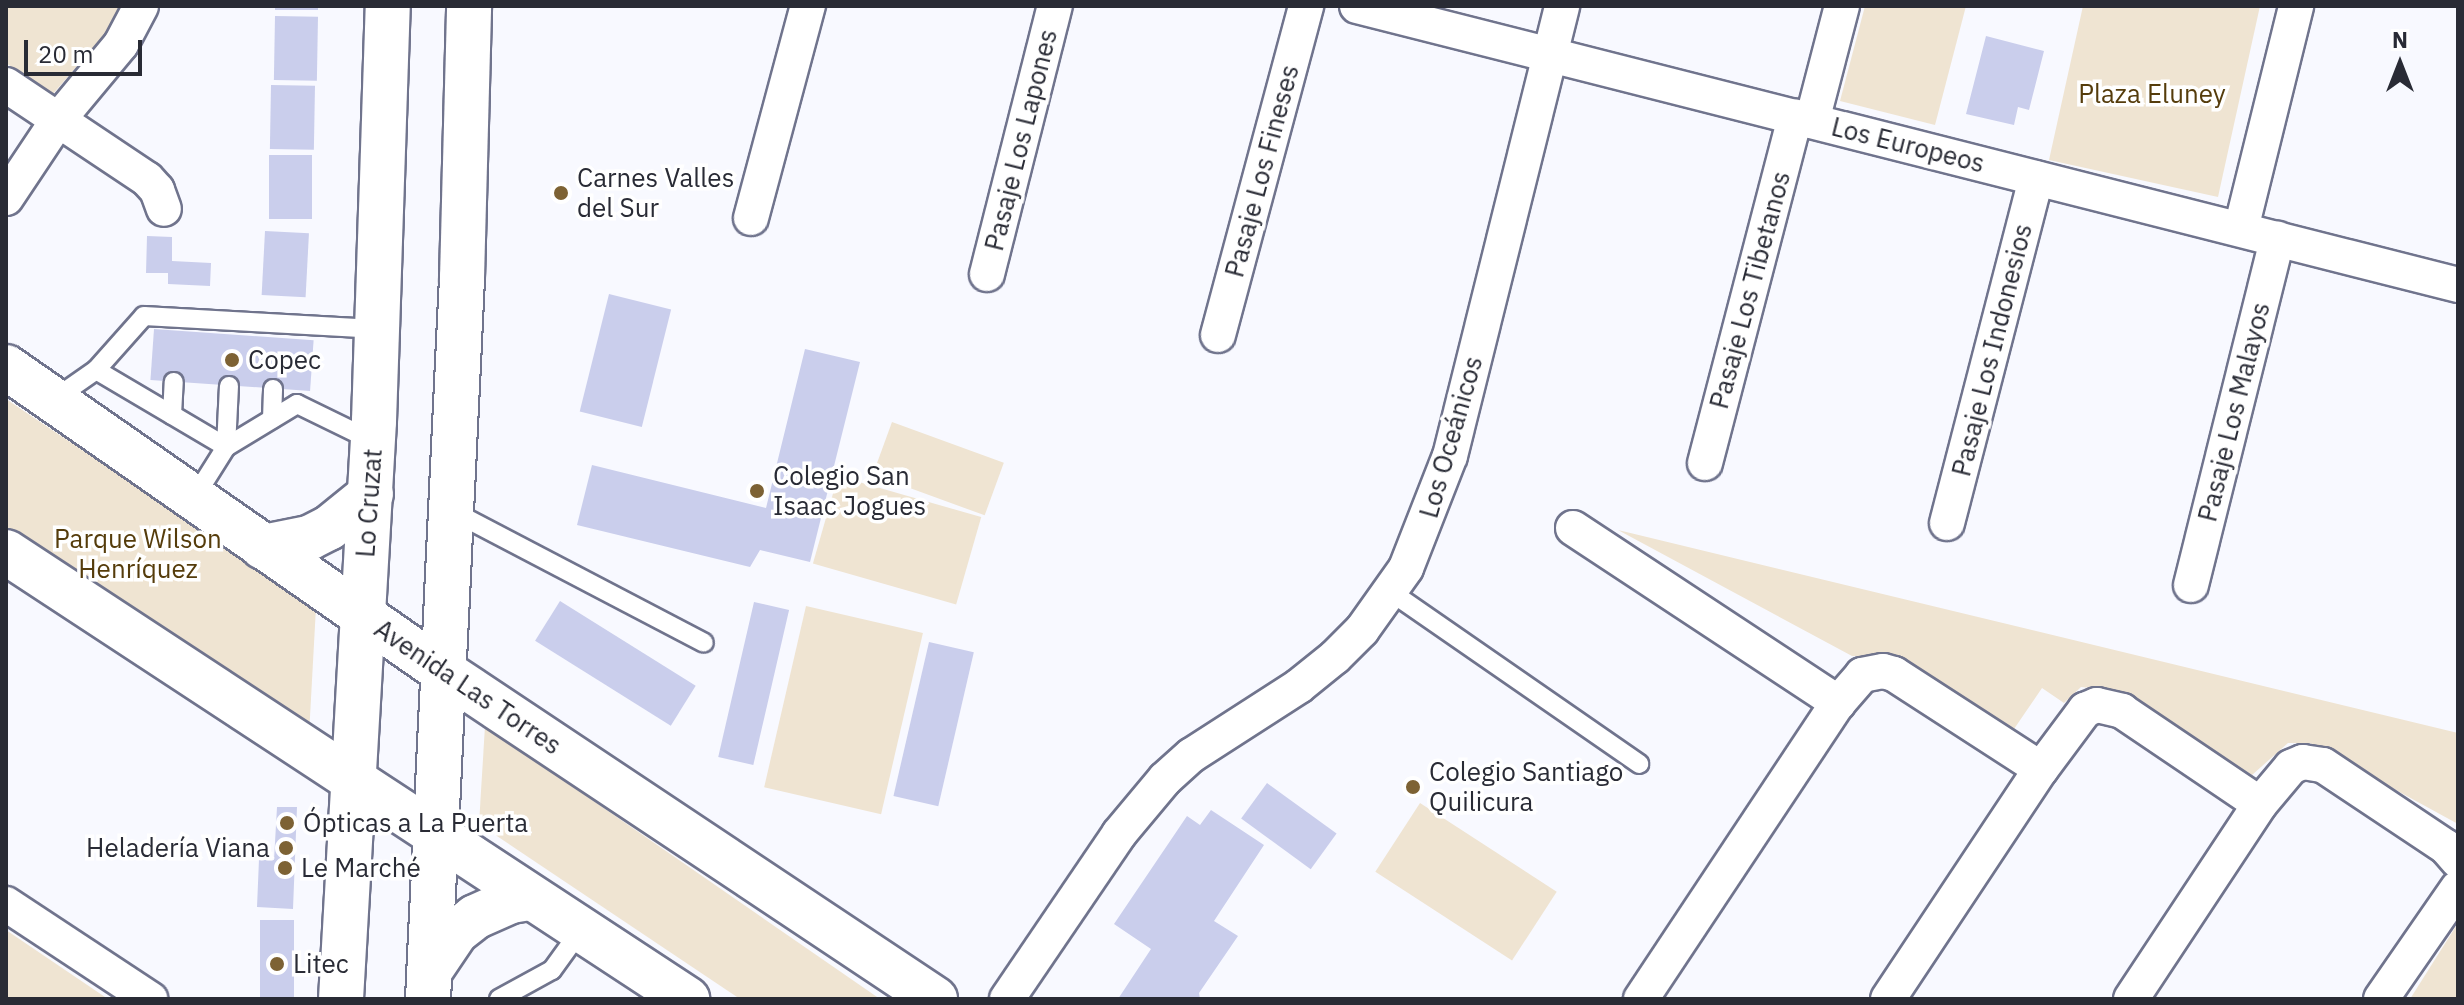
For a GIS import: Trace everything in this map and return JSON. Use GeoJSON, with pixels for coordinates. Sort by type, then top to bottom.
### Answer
{"type":"FeatureCollection","features":[{"type":"Feature","properties":{"kind":"main road","name":"Lo Cruzat"},"geometry":{"type":"LineString","coordinates":[[341,999],[379,329],[388,6]]}},
{"type":"Feature","properties":{"kind":"main road"},"geometry":{"type":"LineString","coordinates":[[429,985],[452,511],[469,6]]}},
{"type":"Feature","properties":{"kind":"main road","name":"Avenida Las Torres"},"geometry":{"type":"LineString","coordinates":[[6,367],[444,672],[935,999]]}},
{"type":"Feature","properties":{"kind":"main road"},"geometry":{"type":"LineString","coordinates":[[263,547],[309,538],[351,513],[371,494]]}},
{"type":"Feature","properties":{"kind":"main road"},"geometry":{"type":"LineString","coordinates":[[6,552],[687,999]]}},
{"type":"Feature","properties":{"kind":"main road"},"geometry":{"type":"LineString","coordinates":[[429,985],[456,932],[475,917],[511,901],[531,898]]}},
{"type":"Feature","properties":{"kind":"street"},"geometry":{"type":"LineString","coordinates":[[6,198],[58,120],[121,44],[141,6]]}},
{"type":"Feature","properties":{"kind":"street"},"geometry":{"type":"LineString","coordinates":[[751,218],[808,6]]}},
{"type":"Feature","properties":{"kind":"street","name":"Pasaje Los Lapones"},"geometry":{"type":"LineString","coordinates":[[987,274],[1055,6]]}},
{"type":"Feature","properties":{"kind":"street","name":"Pasaje Los Fineses"},"geometry":{"type":"LineString","coordinates":[[1218,335],[1306,6]]}},
{"type":"Feature","properties":{"kind":"street","name":"Los Europeos"},"geometry":{"type":"LineString","coordinates":[[1357,6],[2458,285]]}},
{"type":"Feature","properties":{"kind":"street","name":"Los Oceánicos"},"geometry":{"type":"LineString","coordinates":[[1007,999],[1119,834],[1165,779],[1192,755],[1299,686],[1335,657],[1362,630],[1391,592],[1424,528],[1450,456],[1562,6]]}},
{"type":"Feature","properties":{"kind":"street","name":"Pasaje Los Tibetanos"},"geometry":{"type":"LineString","coordinates":[[1705,463],[1804,119],[1842,6]]}},
{"type":"Feature","properties":{"kind":"street"},"geometry":{"type":"LineString","coordinates":[[2241,229],[2296,6]]}},
{"type":"Feature","properties":{"kind":"street"},"geometry":{"type":"LineString","coordinates":[[6,85],[147,179],[157,190],[164,209]]}},
{"type":"Feature","properties":{"kind":"street","name":"Pasaje Los Indonesios"},"geometry":{"type":"LineString","coordinates":[[1947,523],[2036,178]]}},
{"type":"Feature","properties":{"kind":"street","name":"Pasaje Los Malayos"},"geometry":{"type":"LineString","coordinates":[[2191,585],[2277,239]]}},
{"type":"Feature","properties":{"kind":"street"},"geometry":{"type":"LineString","coordinates":[[1573,528],[1838,703]]}},
{"type":"Feature","properties":{"kind":"street"},"geometry":{"type":"LineString","coordinates":[[1641,999],[1838,703],[1862,675],[1883,671],[1894,674],[2041,769]]}},
{"type":"Feature","properties":{"kind":"street"},"geometry":{"type":"LineString","coordinates":[[1888,999],[2076,718],[2097,705],[2110,706],[2260,804]]}},
{"type":"Feature","properties":{"kind":"street"},"geometry":{"type":"LineString","coordinates":[[2131,999],[2260,804],[2291,767],[2303,762],[2323,765],[2446,847],[2458,861]]}},
{"type":"Feature","properties":{"kind":"street"},"geometry":{"type":"LineString","coordinates":[[2381,999],[2458,888]]}},
{"type":"Feature","properties":{"kind":"street"},"geometry":{"type":"LineString","coordinates":[[6,904],[150,999]]}},
{"type":"Feature","properties":{"kind":"lane"},"geometry":{"type":"LineString","coordinates":[[53,400],[96,370],[144,316],[178,324],[276,331],[379,329]]}},
{"type":"Feature","properties":{"kind":"lane"},"geometry":{"type":"LineString","coordinates":[[96,370],[226,447]]}},
{"type":"Feature","properties":{"kind":"lane"},"geometry":{"type":"LineString","coordinates":[[172,415],[174,382]]}},
{"type":"Feature","properties":{"kind":"lane"},"geometry":{"type":"LineString","coordinates":[[226,447],[229,386]]}},
{"type":"Feature","properties":{"kind":"lane"},"geometry":{"type":"LineString","coordinates":[[272,419],[273,389]]}},
{"type":"Feature","properties":{"kind":"lane"},"geometry":{"type":"LineString","coordinates":[[194,498],[226,447],[272,419],[297,397],[373,441]]}},
{"type":"Feature","properties":{"kind":"lane"},"geometry":{"type":"LineString","coordinates":[[452,511],[704,643]]}},
{"type":"Feature","properties":{"kind":"lane"},"geometry":{"type":"LineString","coordinates":[[1391,592],[1639,764]]}},
{"type":"Feature","properties":{"kind":"lane"},"geometry":{"type":"LineString","coordinates":[[499,999],[552,970],[581,930]]}},
{"type":"Feature","properties":{"kind":"green space"},"geometry":{"type":"Polygon","coordinates":[[[6,6],[124,6],[124,12],[52,95],[6,63],[6,6]]]}},
{"type":"Feature","properties":{"kind":"green space"},"geometry":{"type":"Polygon","coordinates":[[[1865,6],[1966,6],[1935,125],[1840,101],[1865,6]]]}},
{"type":"Feature","properties":{"kind":"green space","name":"Plaza Eluney"},"geometry":{"type":"Polygon","coordinates":[[[2083,6],[2260,6],[2218,197],[2049,160],[2083,6]]]}},
{"type":"Feature","properties":{"kind":"green space","name":"Parque Wilson Henríquez"},"geometry":{"type":"Polygon","coordinates":[[[6,399],[316,607],[309,735],[6,533],[6,399]]]}},
{"type":"Feature","properties":{"kind":"green space"},"geometry":{"type":"Polygon","coordinates":[[[892,422],[1004,463],[985,515],[873,475],[892,422]]]}},
{"type":"Feature","properties":{"kind":"green space"},"geometry":{"type":"Polygon","coordinates":[[[838,476],[981,517],[956,605],[813,563],[838,476]]]}},
{"type":"Feature","properties":{"kind":"green space"},"geometry":{"type":"Polygon","coordinates":[[[1618,530],[2458,733],[2458,824],[2310,743],[2288,743],[2252,775],[2113,690],[2081,687],[2064,703],[2042,688],[2014,729],[1884,656],[1852,656],[1618,530]]]}},
{"type":"Feature","properties":{"kind":"green space"},"geometry":{"type":"Polygon","coordinates":[[[806,606],[923,633],[881,814],[764,787],[806,606]]]}},
{"type":"Feature","properties":{"kind":"green space"},"geometry":{"type":"Polygon","coordinates":[[[485,726],[880,999],[740,999],[479,824],[485,726]]]}},
{"type":"Feature","properties":{"kind":"green space"},"geometry":{"type":"Polygon","coordinates":[[[1420,803],[1557,892],[1512,961],[1375,872],[1420,803]]]}},
{"type":"Feature","properties":{"kind":"green space"},"geometry":{"type":"Polygon","coordinates":[[[2458,923],[2458,999],[2410,999],[2458,923]]]}},
{"type":"Feature","properties":{"kind":"green space"},"geometry":{"type":"Polygon","coordinates":[[[6,930],[108,999],[6,999],[6,930]]]}},
{"type":"Feature","properties":{"kind":"building"},"geometry":{"type":"Polygon","coordinates":[[[275,6],[318,6],[318,10],[275,10],[275,6]]]}},
{"type":"Feature","properties":{"kind":"building"},"geometry":{"type":"Polygon","coordinates":[[[275,16],[318,17],[317,81],[274,80],[275,16]]]}},
{"type":"Feature","properties":{"kind":"building"},"geometry":{"type":"Polygon","coordinates":[[[1986,36],[2044,51],[2029,110],[2018,107],[2014,125],[1966,114],[1986,36]]]}},
{"type":"Feature","properties":{"kind":"building"},"geometry":{"type":"Polygon","coordinates":[[[271,85],[315,86],[314,150],[270,149],[271,85]]]}},
{"type":"Feature","properties":{"kind":"building"},"geometry":{"type":"Polygon","coordinates":[[[269,155],[312,155],[312,219],[269,219],[269,155]]]}},
{"type":"Feature","properties":{"kind":"building"},"geometry":{"type":"Polygon","coordinates":[[[265,231],[309,233],[306,297],[262,295],[265,231]]]}},
{"type":"Feature","properties":{"kind":"building"},"geometry":{"type":"Polygon","coordinates":[[[147,236],[172,237],[172,261],[211,263],[210,286],[168,284],[168,273],[146,273],[147,236]]]}},
{"type":"Feature","properties":{"kind":"building"},"geometry":{"type":"Polygon","coordinates":[[[609,294],[671,309],[642,427],[580,411],[609,294]]]}},
{"type":"Feature","properties":{"kind":"building","name":"Copec"},"geometry":{"type":"Polygon","coordinates":[[[154,329],[314,340],[310,391],[150,380],[154,329]]]}},
{"type":"Feature","properties":{"kind":"building"},"geometry":{"type":"Polygon","coordinates":[[[805,349],[860,362],[810,562],[760,550],[750,567],[577,525],[592,465],[766,508],[805,349]]]}},
{"type":"Feature","properties":{"kind":"building"},"geometry":{"type":"Polygon","coordinates":[[[560,601],[696,686],[671,726],[535,641],[560,601]]]}},
{"type":"Feature","properties":{"kind":"building"},"geometry":{"type":"Polygon","coordinates":[[[754,602],[789,610],[753,765],[718,757],[754,602]]]}},
{"type":"Feature","properties":{"kind":"building"},"geometry":{"type":"Polygon","coordinates":[[[929,642],[974,652],[938,806],[893,796],[929,642]]]}},
{"type":"Feature","properties":{"kind":"building"},"geometry":{"type":"Polygon","coordinates":[[[1267,783],[1337,834],[1311,869],[1241,819],[1267,783]]]}},
{"type":"Feature","properties":{"kind":"building"},"geometry":{"type":"Polygon","coordinates":[[[277,807],[297,807],[293,909],[257,907],[259,859],[274,860],[277,807]]]}},
{"type":"Feature","properties":{"kind":"building"},"geometry":{"type":"Polygon","coordinates":[[[1211,810],[1264,845],[1214,921],[1238,936],[1199,993],[1200,999],[1118,999],[1151,949],[1114,924],[1187,816],[1200,825],[1211,810]]]}},
{"type":"Feature","properties":{"kind":"building"},"geometry":{"type":"Polygon","coordinates":[[[260,920],[294,920],[294,999],[260,999],[260,920]]]}},
{"type":"Feature","properties":{"kind":"place","name":"Carnes Valles del Sur"},"geometry":{"type":"Point","coordinates":[561,193]}},
{"type":"Feature","properties":{"kind":"place","name":"Copec"},"geometry":{"type":"Point","coordinates":[232,360]}},
{"type":"Feature","properties":{"kind":"place","name":"Colegio San Isaac Jogues"},"geometry":{"type":"Point","coordinates":[757,491]}},
{"type":"Feature","properties":{"kind":"place","name":"Colegio Santiago Quilicura"},"geometry":{"type":"Point","coordinates":[1413,787]}},
{"type":"Feature","properties":{"kind":"place","name":"Ópticas a La Puerta"},"geometry":{"type":"Point","coordinates":[287,823]}},
{"type":"Feature","properties":{"kind":"place","name":"Heladería Viana"},"geometry":{"type":"Point","coordinates":[286,848]}},
{"type":"Feature","properties":{"kind":"place","name":"Le Marché"},"geometry":{"type":"Point","coordinates":[285,868]}},
{"type":"Feature","properties":{"kind":"place","name":"Litec"},"geometry":{"type":"Point","coordinates":[277,964]}}]}
